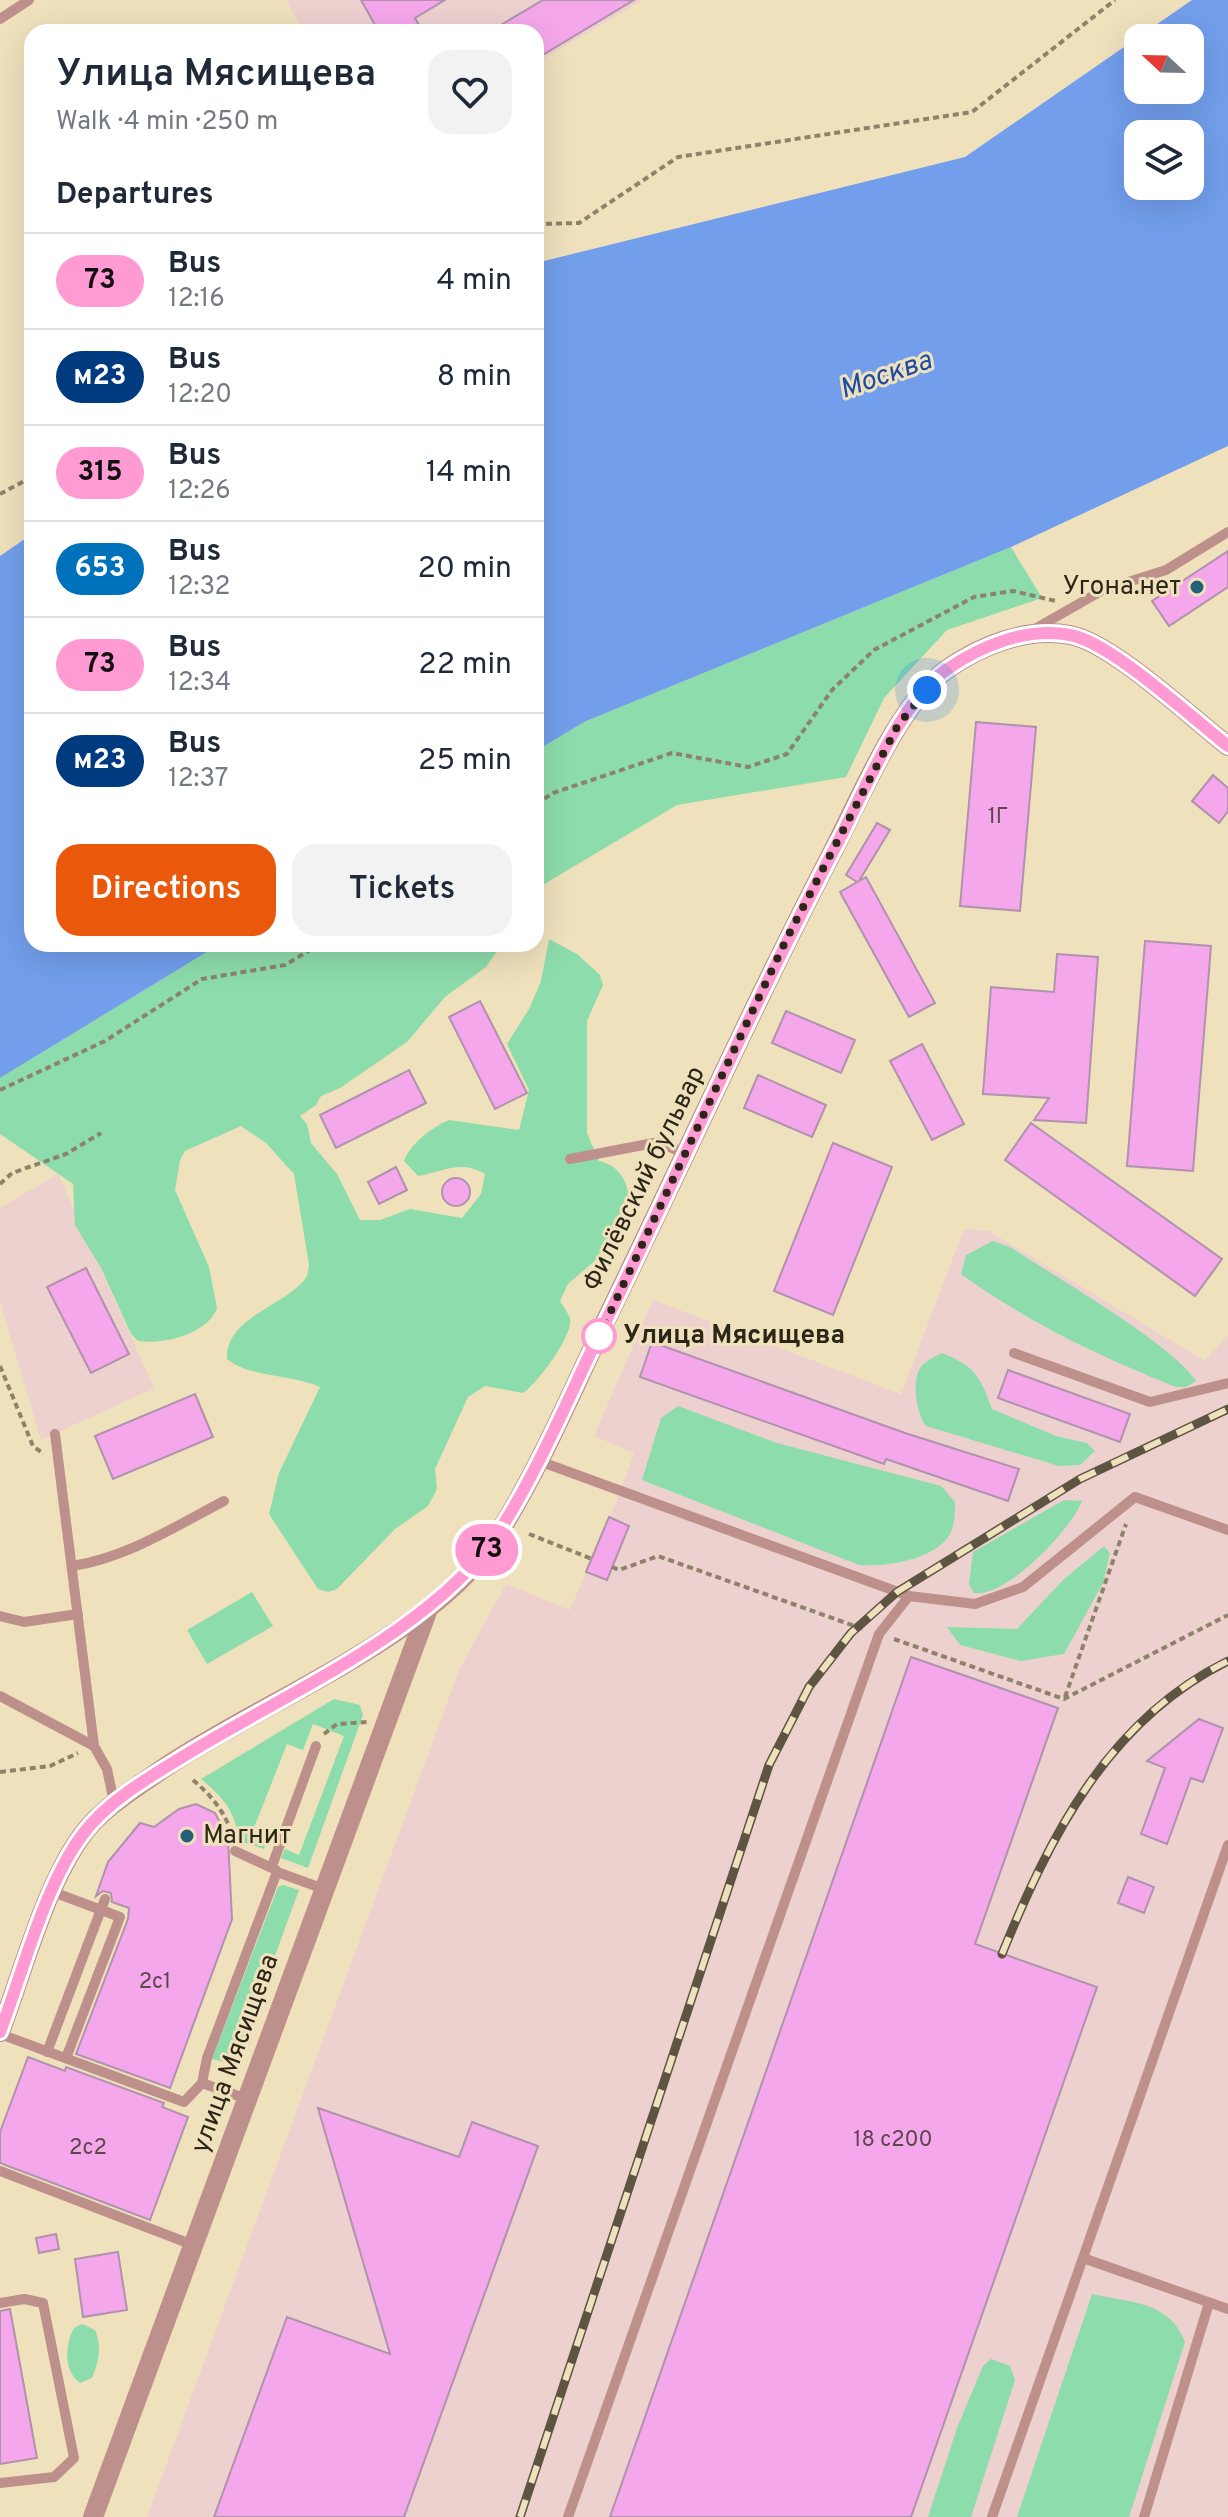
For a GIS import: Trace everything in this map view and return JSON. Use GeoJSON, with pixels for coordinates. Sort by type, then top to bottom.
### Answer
{"type":"FeatureCollection","features":[{"type":"Feature","properties":{"kind":"street"},"geometry":{"type":"LineString","coordinates":[[1028,633],[1074,635],[1098,647],[1228,746]]}},
{"type":"Feature","properties":{"kind":"street","name":"Филёвский бульвар"},"geometry":{"type":"LineString","coordinates":[[0,2033],[53,1892],[85,1831],[115,1804],[206,1742],[428,1609],[467,1573],[491,1545],[538,1461],[687,1155],[787,938],[898,725],[941,673],[979,651],[1028,633]]}},
{"type":"Feature","properties":{"kind":"street","name":"улица Мясищева"},"geometry":{"type":"LineString","coordinates":[[93,2517],[428,1609]]}},
{"type":"Feature","properties":{"kind":"lane"},"geometry":{"type":"LineString","coordinates":[[0,19],[29,0]]}},
{"type":"Feature","properties":{"kind":"lane"},"geometry":{"type":"LineString","coordinates":[[1028,633],[1103,590],[1166,570],[1228,532]]}},
{"type":"Feature","properties":{"kind":"lane"},"geometry":{"type":"LineString","coordinates":[[570,1159],[659,1142],[687,1155]]}},
{"type":"Feature","properties":{"kind":"lane"},"geometry":{"type":"LineString","coordinates":[[1014,1353],[1150,1402],[1228,1383]]}},
{"type":"Feature","properties":{"kind":"lane"},"geometry":{"type":"LineString","coordinates":[[55,1434],[94,1746],[107,1769],[115,1804]]}},
{"type":"Feature","properties":{"kind":"lane"},"geometry":{"type":"LineString","coordinates":[[538,1461],[909,1596],[975,1604],[1023,1587],[1135,1497],[1228,1530]]}},
{"type":"Feature","properties":{"kind":"lane"},"geometry":{"type":"LineString","coordinates":[[72,1566],[94,1563],[152,1539],[224,1501]]}},
{"type":"Feature","properties":{"kind":"lane"},"geometry":{"type":"LineString","coordinates":[[568,2517],[879,1634],[909,1596]]}},
{"type":"Feature","properties":{"kind":"lane"},"geometry":{"type":"LineString","coordinates":[[0,1616],[24,1622],[78,1614]]}},
{"type":"Feature","properties":{"kind":"lane"},"geometry":{"type":"LineString","coordinates":[[0,1696],[94,1746]]}},
{"type":"Feature","properties":{"kind":"lane"},"geometry":{"type":"LineString","coordinates":[[0,2033],[184,2102],[202,2083],[207,2058],[316,1746]]}},
{"type":"Feature","properties":{"kind":"lane"},"geometry":{"type":"LineString","coordinates":[[992,2517],[1228,1845]]}},
{"type":"Feature","properties":{"kind":"lane"},"geometry":{"type":"LineString","coordinates":[[235,1851],[324,1889]]}},
{"type":"Feature","properties":{"kind":"lane"},"geometry":{"type":"LineString","coordinates":[[53,1892],[120,1917],[66,2058]]}},
{"type":"Feature","properties":{"kind":"lane"},"geometry":{"type":"LineString","coordinates":[[47,2052],[105,1899]]}},
{"type":"Feature","properties":{"kind":"lane"},"geometry":{"type":"LineString","coordinates":[[202,2083],[247,2099]]}},
{"type":"Feature","properties":{"kind":"lane"},"geometry":{"type":"LineString","coordinates":[[0,2171],[193,2245]]}},
{"type":"Feature","properties":{"kind":"lane"},"geometry":{"type":"LineString","coordinates":[[1083,2258],[1228,2309]]}},
{"type":"Feature","properties":{"kind":"lane"},"geometry":{"type":"LineString","coordinates":[[0,2303],[24,2299],[43,2303],[74,2458],[54,2477],[0,2483]]}},
{"type":"Feature","properties":{"kind":"lane"},"geometry":{"type":"LineString","coordinates":[[1144,2517],[1209,2303]]}},
{"type":"Feature","properties":{"kind":"path"},"geometry":{"type":"LineString","coordinates":[[544,224],[579,223],[678,157],[972,112],[1115,0]]}},
{"type":"Feature","properties":{"kind":"path"},"geometry":{"type":"LineString","coordinates":[[0,494],[24,481]]}},
{"type":"Feature","properties":{"kind":"path"},"geometry":{"type":"LineString","coordinates":[[544,799],[553,793],[672,753],[748,767],[787,754],[832,690],[874,650],[974,597],[1013,591],[1060,601]]}},
{"type":"Feature","properties":{"kind":"path"},"geometry":{"type":"LineString","coordinates":[[0,1090],[105,1041],[202,979],[285,965],[307,952]]}},
{"type":"Feature","properties":{"kind":"path"},"geometry":{"type":"LineString","coordinates":[[0,1184],[12,1173],[66,1154],[101,1133]]}},
{"type":"Feature","properties":{"kind":"path"},"geometry":{"type":"LineString","coordinates":[[0,1366],[33,1446],[60,1464]]}},
{"type":"Feature","properties":{"kind":"path"},"geometry":{"type":"LineString","coordinates":[[1064,1699],[1135,1497]]}},
{"type":"Feature","properties":{"kind":"path"},"geometry":{"type":"LineString","coordinates":[[529,1534],[592,1559]]}},
{"type":"Feature","properties":{"kind":"path"},"geometry":{"type":"LineString","coordinates":[[612,1567],[619,1570],[658,1556],[1064,1699],[1228,1615]]}},
{"type":"Feature","properties":{"kind":"path"},"geometry":{"type":"LineString","coordinates":[[316,1746],[337,1724],[370,1722]]}},
{"type":"Feature","properties":{"kind":"path"},"geometry":{"type":"LineString","coordinates":[[0,1772],[50,1766],[94,1746]]}},
{"type":"Feature","properties":{"kind":"path"},"geometry":{"type":"LineString","coordinates":[[193,1780],[218,1806],[230,1828],[235,1851]]}},
{"type":"Feature","properties":{"kind":"shaded area"},"geometry":{"type":"Polygon","coordinates":[[[286,0],[643,0],[544,58],[544,24],[300,24],[286,0]]]}},
{"type":"Feature","properties":{"kind":"shaded area"},"geometry":{"type":"Polygon","coordinates":[[[58,1174],[154,1388],[41,1440],[0,1301],[0,1208],[58,1174]]]}},
{"type":"Feature","properties":{"kind":"shaded area"},"geometry":{"type":"Polygon","coordinates":[[[964,1229],[989,1231],[1205,1361],[1228,1335],[1228,2517],[147,2517],[460,1668],[506,1584],[570,1610],[620,1493],[634,1453],[594,1436],[653,1300],[901,1394],[964,1229]]]}},
{"type":"Feature","properties":{"kind":"green space"},"geometry":{"type":"Polygon","coordinates":[[[1011,547],[1042,598],[947,630],[884,698],[846,777],[677,805],[544,884],[544,746],[584,722],[1011,547]]]}},
{"type":"Feature","properties":{"kind":"green space"},"geometry":{"type":"Polygon","coordinates":[[[549,939],[577,954],[600,975],[603,985],[587,1021],[587,1133],[599,1161],[614,1167],[623,1178],[629,1207],[598,1258],[568,1284],[560,1301],[570,1318],[570,1326],[561,1347],[545,1370],[523,1393],[485,1386],[468,1397],[435,1469],[437,1489],[428,1506],[395,1529],[337,1589],[328,1592],[318,1589],[269,1514],[279,1473],[320,1387],[247,1370],[227,1359],[229,1344],[236,1332],[286,1296],[307,1276],[309,1265],[294,1174],[266,1143],[241,1126],[185,1151],[180,1160],[175,1190],[209,1267],[217,1308],[204,1325],[184,1336],[138,1341],[131,1334],[101,1268],[75,1225],[73,1184],[0,1134],[0,1078],[207,952],[496,952],[486,967],[445,997],[407,1042],[340,1088],[321,1096],[316,1105],[300,1116],[307,1124],[311,1143],[337,1174],[360,1220],[380,1220],[410,1209],[462,1218],[481,1194],[485,1174],[459,1167],[418,1176],[404,1161],[422,1137],[449,1120],[519,1130],[529,1090],[507,1044],[529,1009],[541,981],[549,939]]]}},
{"type":"Feature","properties":{"kind":"green space"},"geometry":{"type":"Polygon","coordinates":[[[993,1241],[1012,1248],[1111,1311],[1163,1348],[1196,1381],[1186,1387],[1176,1387],[1120,1363],[1038,1323],[961,1274],[966,1255],[993,1241]]]}},
{"type":"Feature","properties":{"kind":"green space"},"geometry":{"type":"Polygon","coordinates":[[[942,1353],[975,1374],[992,1409],[1056,1436],[1087,1443],[1095,1451],[1080,1465],[1059,1466],[926,1426],[918,1406],[918,1374],[924,1363],[942,1353]]]}},
{"type":"Feature","properties":{"kind":"green space"},"geometry":{"type":"Polygon","coordinates":[[[678,1406],[777,1443],[941,1486],[955,1502],[950,1534],[935,1549],[914,1558],[891,1564],[859,1565],[642,1480],[661,1418],[678,1406]]]}},
{"type":"Feature","properties":{"kind":"green space"},"geometry":{"type":"Polygon","coordinates":[[[1064,1500],[1082,1501],[1052,1544],[1003,1584],[974,1593],[969,1584],[973,1552],[1064,1500]]]}},
{"type":"Feature","properties":{"kind":"green space"},"geometry":{"type":"Polygon","coordinates":[[[1104,1546],[1110,1553],[1103,1583],[1064,1654],[1021,1661],[960,1645],[947,1627],[1017,1629],[1063,1580],[1104,1546]]]}},
{"type":"Feature","properties":{"kind":"green space"},"geometry":{"type":"Polygon","coordinates":[[[252,1592],[273,1626],[207,1664],[187,1630],[252,1592]]]}},
{"type":"Feature","properties":{"kind":"green space"},"geometry":{"type":"Polygon","coordinates":[[[334,1699],[360,1705],[363,1715],[308,1868],[281,1858],[285,1849],[299,1855],[344,1736],[313,1724],[303,1750],[287,1744],[250,1838],[266,1842],[264,1849],[239,1841],[227,1806],[201,1779],[334,1699]]]}},
{"type":"Feature","properties":{"kind":"green space"},"geometry":{"type":"Polygon","coordinates":[[[283,1885],[299,1890],[235,2065],[212,2059],[278,1887],[283,1885]]]}},
{"type":"Feature","properties":{"kind":"green space"},"geometry":{"type":"Polygon","coordinates":[[[1092,2294],[1135,2302],[1159,2311],[1169,2318],[1185,2342],[1129,2517],[1017,2517],[1092,2294]]]}},
{"type":"Feature","properties":{"kind":"green space"},"geometry":{"type":"Polygon","coordinates":[[[82,2324],[95,2330],[99,2349],[92,2378],[80,2383],[68,2365],[67,2349],[74,2328],[82,2324]]]}},
{"type":"Feature","properties":{"kind":"green space"},"geometry":{"type":"Polygon","coordinates":[[[991,2359],[1010,2366],[1015,2380],[971,2517],[928,2517],[957,2428],[983,2366],[991,2359]]]}},
{"type":"Feature","properties":{"kind":"water","name":"Москва"},"geometry":{"type":"Polygon","coordinates":[[[1192,0],[1228,0],[1228,446],[1011,547],[584,722],[544,746],[544,261],[965,157],[1124,47],[1124,104],[1204,104],[1204,24],[1157,24],[1192,0]]]}},
{"type":"Feature","properties":{"kind":"water"},"geometry":{"type":"Polygon","coordinates":[[[24,540],[24,952],[207,952],[0,1078],[0,556],[24,540]]]}},
{"type":"Feature","properties":{"kind":"building"},"geometry":{"type":"Polygon","coordinates":[[[361,0],[445,0],[415,18],[418,24],[374,24],[361,0]]]}},
{"type":"Feature","properties":{"kind":"building"},"geometry":{"type":"Polygon","coordinates":[[[543,0],[634,0],[544,54],[544,24],[502,24],[543,0]]]}},
{"type":"Feature","properties":{"kind":"building"},"geometry":{"type":"Polygon","coordinates":[[[1228,551],[1228,587],[1169,626],[1152,601],[1228,551]]]}},
{"type":"Feature","properties":{"kind":"building"},"geometry":{"type":"Polygon","coordinates":[[[976,722],[1036,727],[1020,911],[960,906],[976,722]]]}},
{"type":"Feature","properties":{"kind":"building"},"geometry":{"type":"Polygon","coordinates":[[[1213,775],[1228,788],[1228,811],[1219,823],[1192,801],[1213,775]]]}},
{"type":"Feature","properties":{"kind":"building"},"geometry":{"type":"Polygon","coordinates":[[[877,823],[890,830],[859,881],[866,877],[935,1003],[909,1017],[840,892],[857,882],[846,875],[877,823]]]}},
{"type":"Feature","properties":{"kind":"building"},"geometry":{"type":"Polygon","coordinates":[[[1145,941],[1211,946],[1193,1171],[1127,1166],[1145,941]]]}},
{"type":"Feature","properties":{"kind":"building"},"geometry":{"type":"Polygon","coordinates":[[[1057,954],[1098,957],[1086,1123],[1034,1120],[1049,1098],[983,1094],[991,987],[1054,992],[1057,954]]]}},
{"type":"Feature","properties":{"kind":"building"},"geometry":{"type":"Polygon","coordinates":[[[480,1001],[527,1093],[495,1109],[449,1017],[480,1001]]]}},
{"type":"Feature","properties":{"kind":"building"},"geometry":{"type":"Polygon","coordinates":[[[786,1011],[855,1040],[841,1073],[772,1043],[786,1011]]]}},
{"type":"Feature","properties":{"kind":"building"},"geometry":{"type":"Polygon","coordinates":[[[922,1044],[964,1124],[932,1140],[890,1061],[922,1044]]]}},
{"type":"Feature","properties":{"kind":"building"},"geometry":{"type":"Polygon","coordinates":[[[409,1070],[426,1103],[336,1148],[320,1115],[409,1070]]]}},
{"type":"Feature","properties":{"kind":"building"},"geometry":{"type":"Polygon","coordinates":[[[758,1075],[826,1105],[812,1137],[744,1108],[758,1075]]]}},
{"type":"Feature","properties":{"kind":"building"},"geometry":{"type":"Polygon","coordinates":[[[1031,1123],[1222,1259],[1195,1296],[1005,1160],[1031,1123]]]}},
{"type":"Feature","properties":{"kind":"building"},"geometry":{"type":"Polygon","coordinates":[[[833,1143],[892,1167],[833,1315],[774,1291],[833,1143]]]}},
{"type":"Feature","properties":{"kind":"building"},"geometry":{"type":"Polygon","coordinates":[[[396,1167],[407,1190],[379,1204],[368,1182],[396,1167]]]}},
{"type":"Feature","properties":{"kind":"building"},"geometry":{"type":"Polygon","coordinates":[[[456,1178],[466,1182],[470,1192],[466,1202],[456,1206],[446,1202],[442,1192],[446,1182],[456,1178]]]}},
{"type":"Feature","properties":{"kind":"building"},"geometry":{"type":"Polygon","coordinates":[[[86,1268],[129,1354],[91,1373],[47,1287],[86,1268]]]}},
{"type":"Feature","properties":{"kind":"building"},"geometry":{"type":"Polygon","coordinates":[[[652,1342],[905,1433],[1019,1469],[1008,1501],[886,1459],[884,1464],[640,1377],[652,1342]]]}},
{"type":"Feature","properties":{"kind":"building"},"geometry":{"type":"Polygon","coordinates":[[[1008,1370],[1130,1414],[1120,1442],[998,1398],[1008,1370]]]}},
{"type":"Feature","properties":{"kind":"building"},"geometry":{"type":"Polygon","coordinates":[[[195,1394],[213,1437],[113,1479],[95,1436],[195,1394]]]}},
{"type":"Feature","properties":{"kind":"building"},"geometry":{"type":"Polygon","coordinates":[[[609,1517],[629,1526],[607,1580],[586,1572],[609,1517]]]}},
{"type":"Feature","properties":{"kind":"building"},"geometry":{"type":"Polygon","coordinates":[[[911,1657],[1058,1708],[975,1944],[1097,1987],[911,2517],[610,2517],[911,1657]]]}},
{"type":"Feature","properties":{"kind":"building"},"geometry":{"type":"Polygon","coordinates":[[[1199,1719],[1223,1728],[1203,1782],[1191,1778],[1167,1844],[1141,1834],[1165,1768],[1147,1761],[1199,1719]]]}},
{"type":"Feature","properties":{"kind":"building"},"geometry":{"type":"Polygon","coordinates":[[[196,1804],[215,1813],[228,1838],[232,1919],[170,2088],[76,2054],[128,1919],[129,1908],[112,1902],[111,1893],[103,1891],[96,1896],[108,1862],[140,1823],[154,1827],[179,1809],[196,1804]]]}},
{"type":"Feature","properties":{"kind":"building"},"geometry":{"type":"Polygon","coordinates":[[[1128,1877],[1154,1887],[1144,1913],[1118,1903],[1128,1877]]]}},
{"type":"Feature","properties":{"kind":"building"},"geometry":{"type":"Polygon","coordinates":[[[28,2057],[65,2071],[66,2067],[164,2103],[162,2107],[188,2117],[150,2220],[0,2163],[0,2132],[28,2057]]]}},
{"type":"Feature","properties":{"kind":"building"},"geometry":{"type":"Polygon","coordinates":[[[318,2108],[459,2157],[472,2122],[538,2146],[404,2517],[214,2517],[287,2317],[390,2354],[318,2108]]]}},
{"type":"Feature","properties":{"kind":"building"},"geometry":{"type":"Polygon","coordinates":[[[56,2234],[59,2249],[39,2253],[36,2238],[56,2234]]]}},
{"type":"Feature","properties":{"kind":"building"},"geometry":{"type":"Polygon","coordinates":[[[118,2252],[127,2310],[83,2317],[75,2259],[118,2252]]]}},
{"type":"Feature","properties":{"kind":"building"},"geometry":{"type":"Polygon","coordinates":[[[10,2309],[37,2458],[0,2464],[0,2311],[10,2309]]]}},
{"type":"Feature","properties":{"kind":"railway"},"geometry":{"type":"LineString","coordinates":[[520,2517],[769,1765],[809,1687],[851,1633],[897,1592],[1080,1479],[1228,1409]]}},
{"type":"Feature","properties":{"kind":"railway"},"geometry":{"type":"LineString","coordinates":[[1002,1954],[1041,1867],[1088,1785],[1116,1749],[1149,1715],[1186,1686],[1228,1661]]}},
{"type":"Feature","properties":{"kind":"bus line","name":"73"},"geometry":{"type":"LineString","coordinates":[[0,2032],[57,1880],[69,1855],[99,1816],[170,1764],[428,1609],[467,1573],[491,1545],[512,1512],[559,1420],[787,938],[898,725],[941,673],[979,651],[1028,633],[1074,635],[1120,662],[1228,746]]}},
{"type":"Feature","properties":{"kind":"place","name":"Угона.нет"},"geometry":{"type":"Point","coordinates":[1197,587]}},
{"type":"Feature","properties":{"kind":"place","name":"Улица Мясищева"},"geometry":{"type":"Point","coordinates":[599,1336]}},
{"type":"Feature","properties":{"kind":"place","name":"Магнит"},"geometry":{"type":"Point","coordinates":[187,1836]}},
{"type":"Feature","properties":{"kind":"route"},"geometry":{"type":"LineString","coordinates":[[599,1336],[787,938],[898,725],[927,690]]}}]}
